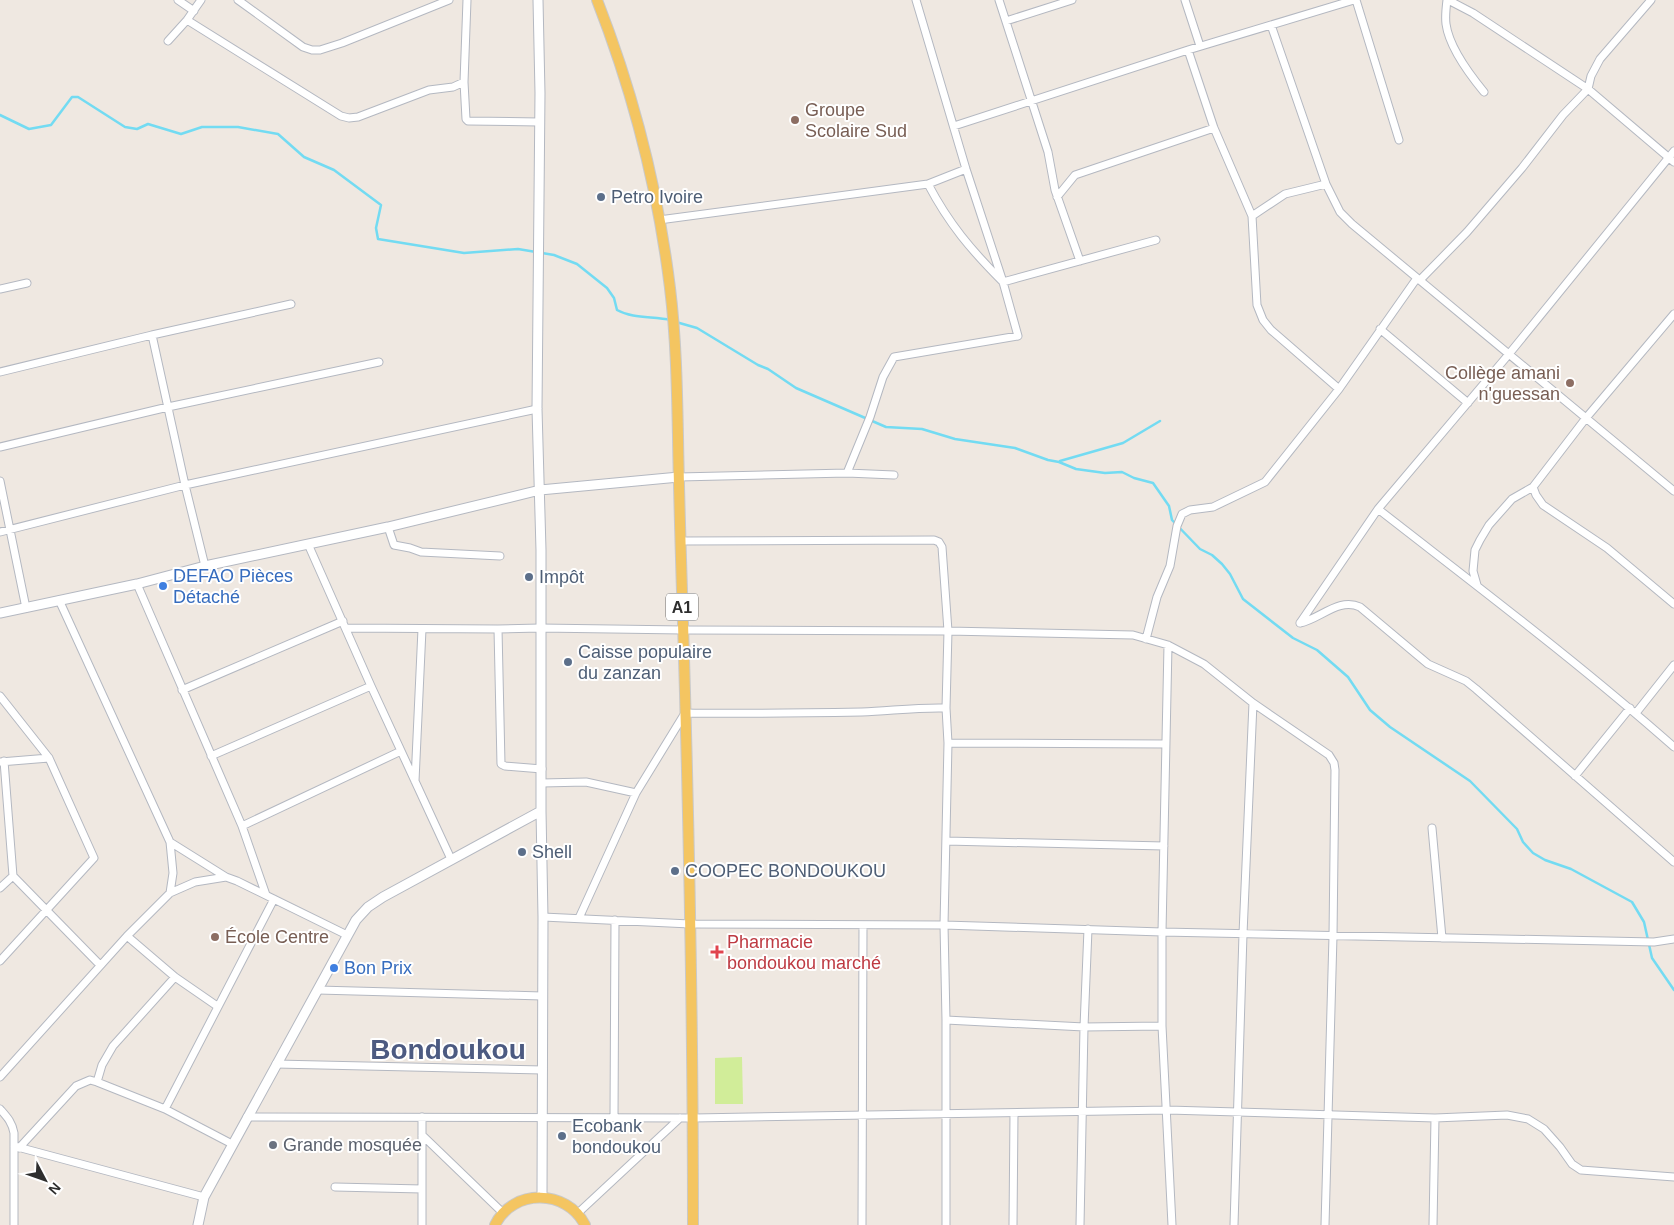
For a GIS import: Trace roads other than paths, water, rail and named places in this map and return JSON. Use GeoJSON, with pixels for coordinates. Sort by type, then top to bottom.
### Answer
{"type":"FeatureCollection","features":[{"type":"Feature","properties":{"kind":"main road","name":"A1"},"geometry":{"type":"LineString","coordinates":[[597,0],[627,83],[641,135],[659,220],[670,287],[674,328],[690,924],[694,1118],[693,1225]]}},
{"type":"Feature","properties":{"kind":"main road"},"geometry":{"type":"LineString","coordinates":[[496,1225],[504,1213],[521,1201],[542,1197],[561,1202],[578,1214],[586,1225]]}},
{"type":"Feature","properties":{"kind":"street"},"geometry":{"type":"LineString","coordinates":[[178,0],[194,11]]}},
{"type":"Feature","properties":{"kind":"street"},"geometry":{"type":"LineString","coordinates":[[168,41],[187,20],[201,0]]}},
{"type":"Feature","properties":{"kind":"street"},"geometry":{"type":"LineString","coordinates":[[238,0],[304,47],[312,50],[320,50],[342,43],[450,0]]}},
{"type":"Feature","properties":{"kind":"street"},"geometry":{"type":"LineString","coordinates":[[467,0],[464,82],[466,119],[468,121],[539,122]]}},
{"type":"Feature","properties":{"kind":"street"},"geometry":{"type":"LineString","coordinates":[[538,0],[537,409],[540,490],[543,917],[542,1197]]}},
{"type":"Feature","properties":{"kind":"street"},"geometry":{"type":"LineString","coordinates":[[846,473],[870,418],[883,377],[894,357],[1018,336],[916,0]]}},
{"type":"Feature","properties":{"kind":"street"},"geometry":{"type":"LineString","coordinates":[[1000,0],[1048,152],[1057,197],[1080,261]]}},
{"type":"Feature","properties":{"kind":"street"},"geometry":{"type":"LineString","coordinates":[[1006,21],[1072,0]]}},
{"type":"Feature","properties":{"kind":"street"},"geometry":{"type":"LineString","coordinates":[[1185,0],[1200,46]]}},
{"type":"Feature","properties":{"kind":"street"},"geometry":{"type":"LineString","coordinates":[[1484,92],[1471,76],[1452,42],[1446,24],[1447,0],[1473,13],[1588,89],[1671,160]]}},
{"type":"Feature","properties":{"kind":"street"},"geometry":{"type":"LineString","coordinates":[[1146,639],[1157,597],[1170,566],[1176,526],[1182,514],[1190,510],[1213,507],[1262,485],[1339,389],[1380,329],[1419,279],[1467,232],[1522,168],[1563,115],[1588,89],[1591,76],[1600,60],[1651,0]]}},
{"type":"Feature","properties":{"kind":"street"},"geometry":{"type":"LineString","coordinates":[[954,126],[1200,46],[1351,1],[1399,140]]}},
{"type":"Feature","properties":{"kind":"street"},"geometry":{"type":"LineString","coordinates":[[187,20],[333,111],[349,118],[358,117],[428,90],[453,87],[464,82]]}},
{"type":"Feature","properties":{"kind":"street"},"geometry":{"type":"LineString","coordinates":[[1271,25],[1326,184],[1340,212],[1352,224],[1674,491]]}},
{"type":"Feature","properties":{"kind":"street"},"geometry":{"type":"LineString","coordinates":[[1188,50],[1214,128],[1252,216],[1257,304],[1263,320],[1339,389]]}},
{"type":"Feature","properties":{"kind":"street"},"geometry":{"type":"LineString","coordinates":[[1057,197],[1075,175],[1214,128]]}},
{"type":"Feature","properties":{"kind":"street"},"geometry":{"type":"LineString","coordinates":[[1674,151],[1671,160],[1378,510],[1300,623],[1345,604],[1354,604],[1360,607],[1428,664],[1466,681],[1674,862]]}},
{"type":"Feature","properties":{"kind":"street"},"geometry":{"type":"LineString","coordinates":[[659,220],[928,184],[966,168]]}},
{"type":"Feature","properties":{"kind":"street"},"geometry":{"type":"LineString","coordinates":[[928,184],[954,228],[1003,282]]}},
{"type":"Feature","properties":{"kind":"street"},"geometry":{"type":"LineString","coordinates":[[1252,216],[1270,202],[1285,194],[1326,184]]}},
{"type":"Feature","properties":{"kind":"street"},"geometry":{"type":"LineString","coordinates":[[1003,282],[1156,240]]}},
{"type":"Feature","properties":{"kind":"street"},"geometry":{"type":"LineString","coordinates":[[0,289],[27,283]]}},
{"type":"Feature","properties":{"kind":"street"},"geometry":{"type":"LineString","coordinates":[[0,372],[291,304]]}},
{"type":"Feature","properties":{"kind":"street"},"geometry":{"type":"LineString","coordinates":[[1477,586],[1473,571],[1476,550],[1489,525],[1512,499],[1533,487],[1586,418],[1674,314]]}},
{"type":"Feature","properties":{"kind":"street"},"geometry":{"type":"LineString","coordinates":[[1667,322],[1674,328]]}},
{"type":"Feature","properties":{"kind":"street"},"geometry":{"type":"LineString","coordinates":[[1380,329],[1468,403]]}},
{"type":"Feature","properties":{"kind":"street"},"geometry":{"type":"LineString","coordinates":[[152,335],[205,566]]}},
{"type":"Feature","properties":{"kind":"street"},"geometry":{"type":"LineString","coordinates":[[0,447],[168,407],[378,362]]}},
{"type":"Feature","properties":{"kind":"street"},"geometry":{"type":"LineString","coordinates":[[0,532],[185,485],[537,409]]}},
{"type":"Feature","properties":{"kind":"street"},"geometry":{"type":"LineString","coordinates":[[0,613],[136,584],[205,566],[388,527],[540,490],[679,476],[846,473],[894,475]]}},
{"type":"Feature","properties":{"kind":"street"},"geometry":{"type":"LineString","coordinates":[[0,481],[26,608]]}},
{"type":"Feature","properties":{"kind":"street"},"geometry":{"type":"LineString","coordinates":[[1533,487],[1543,505],[1607,548],[1674,604]]}},
{"type":"Feature","properties":{"kind":"street"},"geometry":{"type":"LineString","coordinates":[[1378,510],[1477,586],[1633,711],[1674,747]]}},
{"type":"Feature","properties":{"kind":"street"},"geometry":{"type":"LineString","coordinates":[[388,527],[394,545],[421,552],[500,556]]}},
{"type":"Feature","properties":{"kind":"street"},"geometry":{"type":"LineString","coordinates":[[680,542],[934,540],[939,542],[942,547],[948,631],[946,708],[948,742],[944,925],[946,1225]]}},
{"type":"Feature","properties":{"kind":"street"},"geometry":{"type":"LineString","coordinates":[[308,544],[451,859]]}},
{"type":"Feature","properties":{"kind":"street"},"geometry":{"type":"LineString","coordinates":[[136,584],[242,826],[266,895]]}},
{"type":"Feature","properties":{"kind":"street"},"geometry":{"type":"LineString","coordinates":[[59,600],[170,842],[172,873],[170,894]]}},
{"type":"Feature","properties":{"kind":"street"},"geometry":{"type":"LineString","coordinates":[[182,690],[343,620]]}},
{"type":"Feature","properties":{"kind":"street"},"geometry":{"type":"LineString","coordinates":[[346,628],[948,631],[1133,635],[1168,645],[1204,664],[1253,703],[1329,755],[1334,763],[1333,936],[1325,1225]]}},
{"type":"Feature","properties":{"kind":"street"},"geometry":{"type":"LineString","coordinates":[[415,782],[422,629]]}},
{"type":"Feature","properties":{"kind":"street"},"geometry":{"type":"LineString","coordinates":[[498,629],[501,764],[505,766],[542,769]]}},
{"type":"Feature","properties":{"kind":"street"},"geometry":{"type":"LineString","coordinates":[[1168,645],[1162,1026],[1168,1110],[1172,1225]]}},
{"type":"Feature","properties":{"kind":"street"},"geometry":{"type":"LineString","coordinates":[[1575,776],[1674,665]]}},
{"type":"Feature","properties":{"kind":"street"},"geometry":{"type":"LineString","coordinates":[[211,756],[371,686]]}},
{"type":"Feature","properties":{"kind":"street"},"geometry":{"type":"LineString","coordinates":[[0,690],[0,696],[50,758],[94,858],[0,961]]}},
{"type":"Feature","properties":{"kind":"street"},"geometry":{"type":"LineString","coordinates":[[1234,1225],[1242,934],[1253,703]]}},
{"type":"Feature","properties":{"kind":"street"},"geometry":{"type":"LineString","coordinates":[[579,918],[636,793],[685,713],[776,714],[867,712],[922,707],[946,708]]}},
{"type":"Feature","properties":{"kind":"street"},"geometry":{"type":"LineString","coordinates":[[948,742],[1166,744]]}},
{"type":"Feature","properties":{"kind":"street"},"geometry":{"type":"LineString","coordinates":[[242,826],[401,751]]}},
{"type":"Feature","properties":{"kind":"street"},"geometry":{"type":"LineString","coordinates":[[50,758],[2,762],[13,876],[100,965]]}},
{"type":"Feature","properties":{"kind":"street"},"geometry":{"type":"LineString","coordinates":[[542,783],[586,782],[636,793]]}},
{"type":"Feature","properties":{"kind":"street"},"geometry":{"type":"LineString","coordinates":[[198,1225],[204,1197],[356,920],[368,907],[383,897],[541,811]]}},
{"type":"Feature","properties":{"kind":"street"},"geometry":{"type":"LineString","coordinates":[[1432,828],[1442,938]]}},
{"type":"Feature","properties":{"kind":"street"},"geometry":{"type":"LineString","coordinates":[[946,840],[1164,846]]}},
{"type":"Feature","properties":{"kind":"street"},"geometry":{"type":"LineString","coordinates":[[170,842],[226,877],[347,935]]}},
{"type":"Feature","properties":{"kind":"street"},"geometry":{"type":"LineString","coordinates":[[0,888],[13,876]]}},
{"type":"Feature","properties":{"kind":"street"},"geometry":{"type":"LineString","coordinates":[[0,1077],[100,965],[170,894],[195,882],[226,877]]}},
{"type":"Feature","properties":{"kind":"street"},"geometry":{"type":"LineString","coordinates":[[165,1109],[274,899]]}},
{"type":"Feature","properties":{"kind":"street"},"geometry":{"type":"LineString","coordinates":[[543,917],[690,924],[944,925],[1242,934],[1654,942],[1674,939]]}},
{"type":"Feature","properties":{"kind":"street"},"geometry":{"type":"LineString","coordinates":[[614,1118],[615,920]]}},
{"type":"Feature","properties":{"kind":"street"},"geometry":{"type":"LineString","coordinates":[[862,1225],[863,925]]}},
{"type":"Feature","properties":{"kind":"street"},"geometry":{"type":"LineString","coordinates":[[1080,1225],[1088,929]]}},
{"type":"Feature","properties":{"kind":"street"},"geometry":{"type":"LineString","coordinates":[[127,936],[175,977],[217,1006]]}},
{"type":"Feature","properties":{"kind":"street"},"geometry":{"type":"LineString","coordinates":[[97,1082],[102,1065],[113,1046],[175,977]]}},
{"type":"Feature","properties":{"kind":"street"},"geometry":{"type":"LineString","coordinates":[[318,990],[542,996]]}},
{"type":"Feature","properties":{"kind":"street"},"geometry":{"type":"LineString","coordinates":[[946,1020],[1084,1027],[1162,1026]]}},
{"type":"Feature","properties":{"kind":"street"},"geometry":{"type":"LineString","coordinates":[[276,1064],[543,1070]]}},
{"type":"Feature","properties":{"kind":"street"},"geometry":{"type":"LineString","coordinates":[[17,1147],[76,1086],[83,1082],[97,1082],[165,1109],[232,1144]]}},
{"type":"Feature","properties":{"kind":"street"},"geometry":{"type":"LineString","coordinates":[[0,1109],[13,1125],[17,1147],[14,1225]]}},
{"type":"Feature","properties":{"kind":"street"},"geometry":{"type":"LineString","coordinates":[[247,1117],[694,1118],[1168,1110],[1435,1118],[1508,1115],[1528,1119],[1544,1129],[1572,1164],[1581,1170],[1674,1177]]}},
{"type":"Feature","properties":{"kind":"street"},"geometry":{"type":"LineString","coordinates":[[1012,1225],[1014,1113]]}},
{"type":"Feature","properties":{"kind":"street"},"geometry":{"type":"LineString","coordinates":[[422,1117],[422,1225]]}},
{"type":"Feature","properties":{"kind":"street"},"geometry":{"type":"LineString","coordinates":[[578,1214],[680,1118]]}},
{"type":"Feature","properties":{"kind":"street"},"geometry":{"type":"LineString","coordinates":[[1433,1225],[1435,1118]]}},
{"type":"Feature","properties":{"kind":"street"},"geometry":{"type":"LineString","coordinates":[[422,1135],[504,1213]]}},
{"type":"Feature","properties":{"kind":"street"},"geometry":{"type":"LineString","coordinates":[[17,1147],[204,1197]]}},
{"type":"Feature","properties":{"kind":"street"},"geometry":{"type":"LineString","coordinates":[[335,1187],[422,1189]]}},
{"type":"Feature","properties":{"kind":"waterway"},"geometry":{"type":"LineString","coordinates":[[0,115],[29,129],[51,125],[72,97],[78,97],[125,127],[137,129],[148,124],[181,134],[202,127],[238,127],[278,134],[304,157],[334,170],[381,205],[376,228],[378,239],[464,253],[518,249],[554,255],[577,264],[607,288],[614,298],[617,310],[636,316],[671,320]]}},
{"type":"Feature","properties":{"kind":"waterway"},"geometry":{"type":"LineString","coordinates":[[676,322],[697,328],[758,365],[768,369],[796,388],[886,427],[922,429],[955,439],[1015,448],[1076,469],[1105,473],[1122,472],[1134,478],[1153,483],[1169,506],[1172,520],[1200,549],[1212,555],[1222,564],[1230,574],[1243,599],[1293,638],[1317,650],[1348,677],[1370,710],[1390,727],[1470,781],[1517,829],[1523,842],[1533,853],[1545,860],[1571,869],[1632,902],[1644,922],[1652,958],[1674,990]]}},
{"type":"Feature","properties":{"kind":"waterway"},"geometry":{"type":"LineString","coordinates":[[1060,461],[1123,443],[1160,421]]}},
{"type":"Feature","properties":{"kind":"place","name":"Groupe Scolaire Sud"},"geometry":{"type":"Point","coordinates":[795,120]}},
{"type":"Feature","properties":{"kind":"place","name":"Petro Ivoire"},"geometry":{"type":"Point","coordinates":[601,197]}},
{"type":"Feature","properties":{"kind":"place","name":"Collège amani n'guessan"},"geometry":{"type":"Point","coordinates":[1570,383]}},
{"type":"Feature","properties":{"kind":"place","name":"Impôt"},"geometry":{"type":"Point","coordinates":[529,577]}},
{"type":"Feature","properties":{"kind":"place","name":"DEFAO Pièces Détaché"},"geometry":{"type":"Point","coordinates":[163,586]}},
{"type":"Feature","properties":{"kind":"place","name":"Caisse populaire du zanzan"},"geometry":{"type":"Point","coordinates":[568,662]}},
{"type":"Feature","properties":{"kind":"place","name":"Shell"},"geometry":{"type":"Point","coordinates":[522,852]}},
{"type":"Feature","properties":{"kind":"place","name":"COOPEC BONDOUKOU"},"geometry":{"type":"Point","coordinates":[675,871]}},
{"type":"Feature","properties":{"kind":"place","name":"École Centre"},"geometry":{"type":"Point","coordinates":[215,937]}},
{"type":"Feature","properties":{"kind":"place","name":"Pharmacie bondoukou marché"},"geometry":{"type":"Point","coordinates":[717,952]}},
{"type":"Feature","properties":{"kind":"place","name":"Bon Prix"},"geometry":{"type":"Point","coordinates":[334,968]}},
{"type":"Feature","properties":{"kind":"place","name":"Ecobank bondoukou"},"geometry":{"type":"Point","coordinates":[562,1136]}},
{"type":"Feature","properties":{"kind":"place","name":"Grande mosquée"},"geometry":{"type":"Point","coordinates":[273,1145]}},
{"type":"Feature","properties":{"kind":"district","name":"Bondoukou"},"geometry":{"type":"Point","coordinates":[448,1049]}}]}
